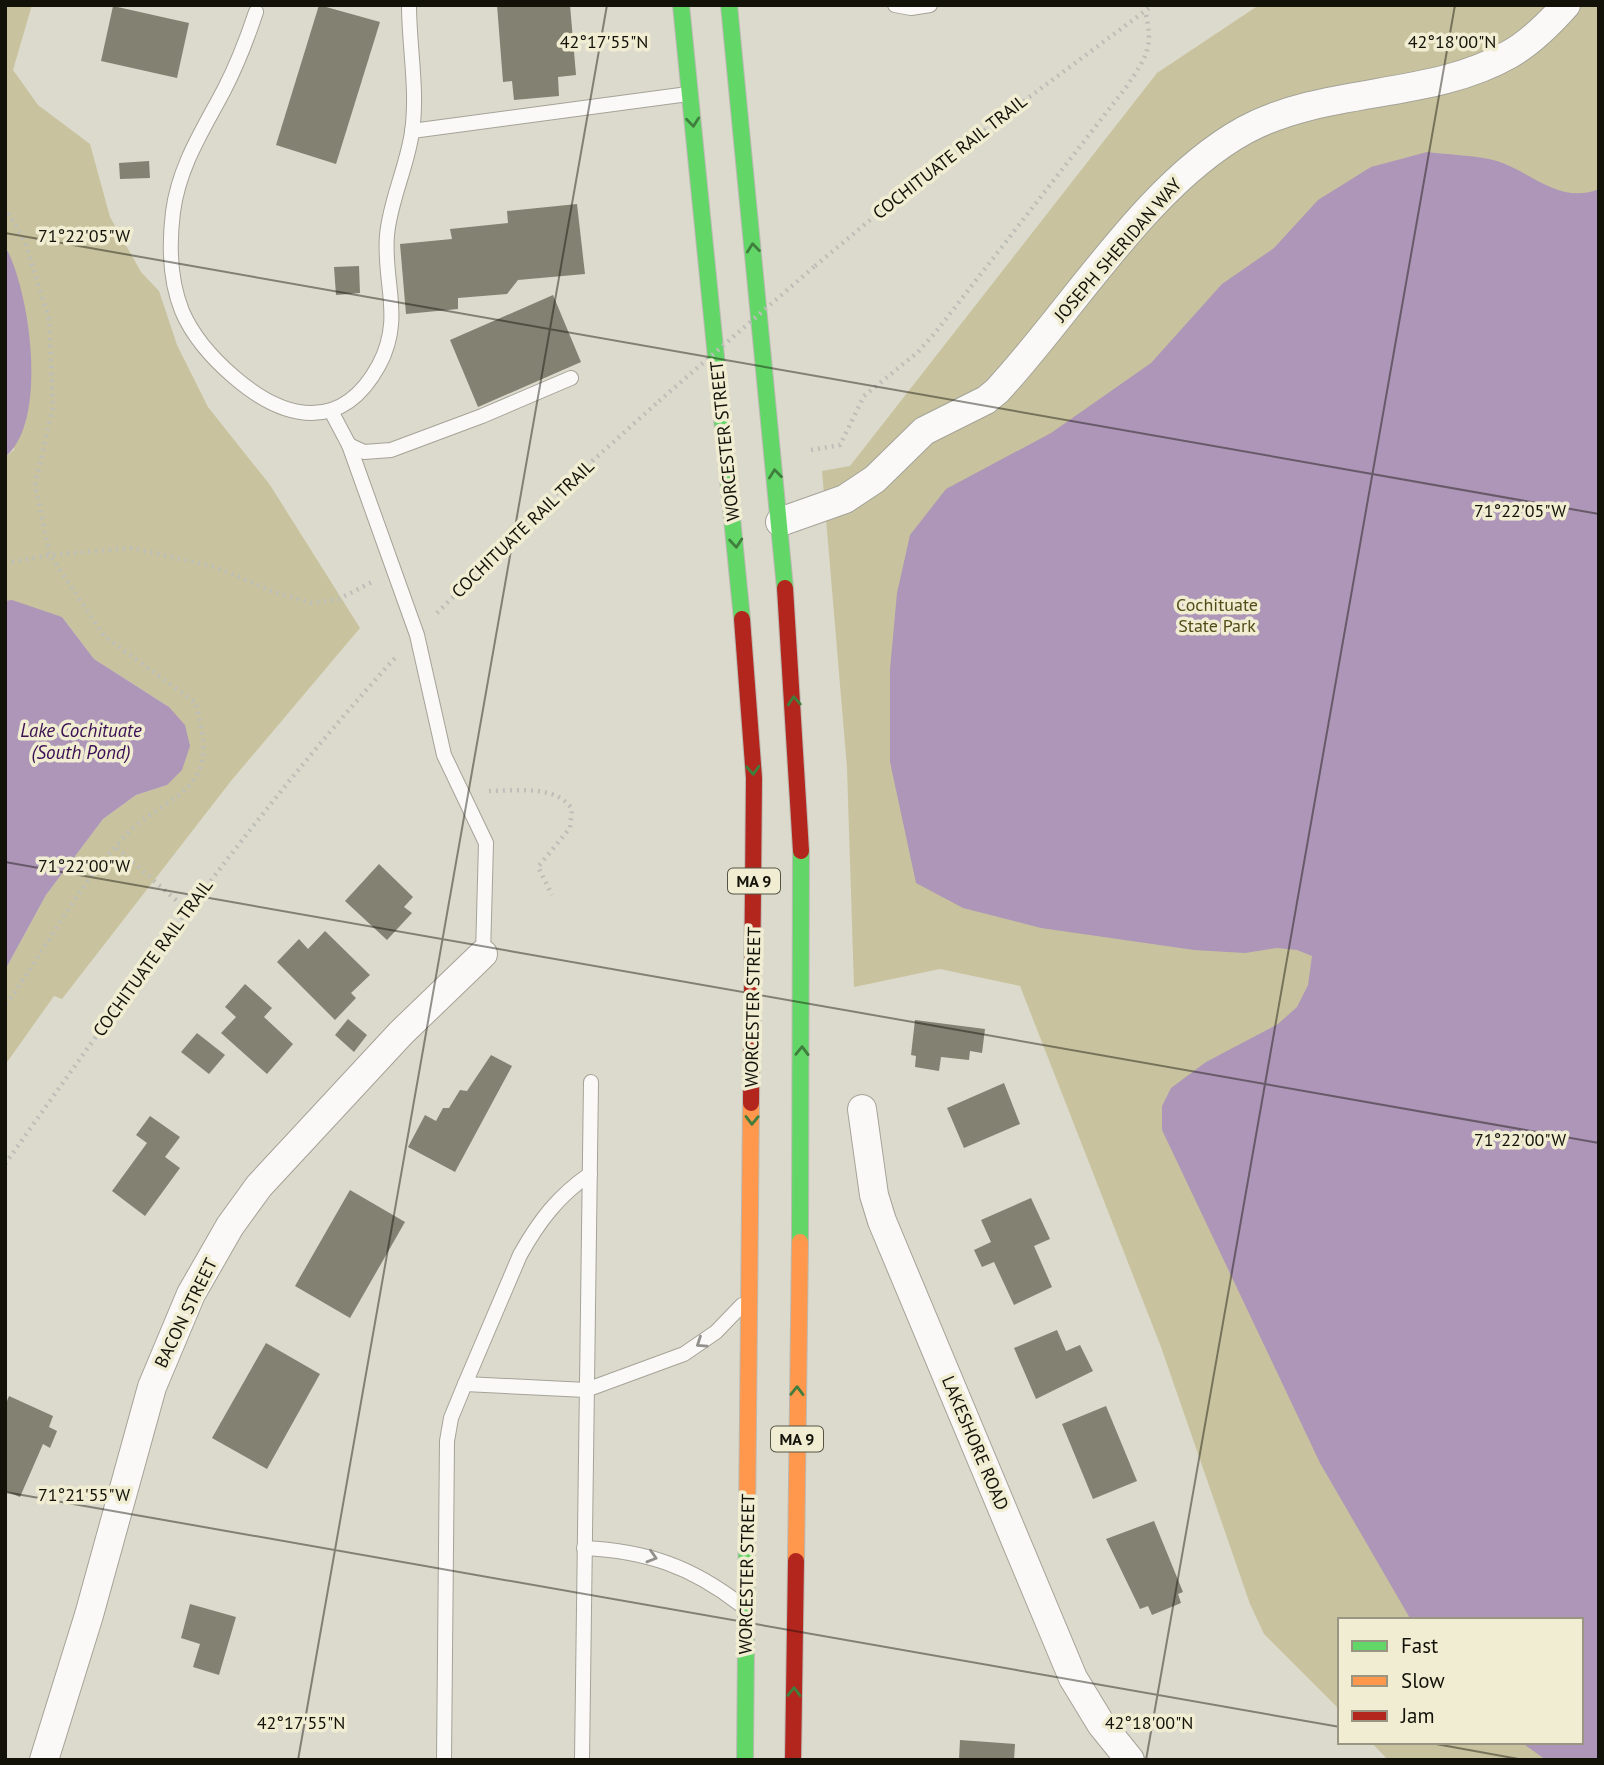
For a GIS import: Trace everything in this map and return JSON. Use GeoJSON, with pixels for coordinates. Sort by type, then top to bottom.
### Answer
{"type":"FeatureCollection","features":[{"type":"Feature","properties":{"kind":"highway","name":"WORCESTER STREET"},"geometry":{"type":"LineString","coordinates":[[681,5],[740,593],[754,778],[745,1760]]}},
{"type":"Feature","properties":{"kind":"highway","name":"MA 9"},"geometry":{"type":"LineString","coordinates":[[729,5],[780,522],[797,748],[802,906],[793,1760]]}},
{"type":"Feature","properties":{"kind":"street","name":"JOSEPH SHERIDAN WAY"},"geometry":{"type":"LineString","coordinates":[[780,522],[845,499],[875,479],[924,431],[986,400],[997,391],[1151,208],[1186,171],[1225,142],[1266,120],[1308,107],[1474,71],[1513,53],[1566,5]]}},
{"type":"Feature","properties":{"kind":"street","name":"BACON STREET"},"geometry":{"type":"LineString","coordinates":[[44,1760],[83,1638],[149,1396],[166,1349],[191,1294],[230,1226],[259,1186],[401,1034],[483,954]]}},
{"type":"Feature","properties":{"kind":"street","name":"LAKESHORE ROAD"},"geometry":{"type":"LineString","coordinates":[[862,1110],[872,1185],[882,1221],[1073,1678],[1101,1724],[1130,1760]]}},
{"type":"Feature","properties":{"kind":"lane"},"geometry":{"type":"LineString","coordinates":[[256,12],[234,69],[193,146],[178,187],[172,234],[175,286],[183,312],[204,346],[220,364],[258,397],[288,411],[318,414],[343,405],[368,381],[390,338],[393,314],[387,236],[412,131],[409,5]]}},
{"type":"Feature","properties":{"kind":"lane"},"geometry":{"type":"LineString","coordinates":[[895,5],[911,8],[930,5]]}},
{"type":"Feature","properties":{"kind":"lane"},"geometry":{"type":"LineString","coordinates":[[412,131],[690,94]]}},
{"type":"Feature","properties":{"kind":"lane"},"geometry":{"type":"LineString","coordinates":[[349,445],[363,452],[391,450],[482,416],[571,378]]}},
{"type":"Feature","properties":{"kind":"lane"},"geometry":{"type":"LineString","coordinates":[[331,411],[349,445],[417,635],[439,742],[460,792],[484,837],[488,852],[483,954]]}},
{"type":"Feature","properties":{"kind":"lane"},"geometry":{"type":"LineString","coordinates":[[582,1760],[591,1082]]}},
{"type":"Feature","properties":{"kind":"lane"},"geometry":{"type":"LineString","coordinates":[[444,1760],[445,1467],[452,1418],[534,1231],[568,1189],[590,1174]]}},
{"type":"Feature","properties":{"kind":"lane"},"geometry":{"type":"LineString","coordinates":[[465,1384],[586,1390],[701,1344],[750,1296]]}},
{"type":"Feature","properties":{"kind":"lane"},"geometry":{"type":"LineString","coordinates":[[584,1548],[626,1550],[666,1561],[725,1593],[746,1609]]}},
{"type":"Feature","properties":{"kind":"path","name":"COCHITUATE RAIL TRAIL"},"geometry":{"type":"LineString","coordinates":[[5,1164],[187,910],[298,769],[417,635],[559,491],[659,401],[918,180],[1153,5]]}},
{"type":"Feature","properties":{"kind":"path"},"geometry":{"type":"LineString","coordinates":[[811,450],[840,445],[864,396],[918,352],[935,333],[1127,86],[1149,47],[1150,31],[1145,11]]}},
{"type":"Feature","properties":{"kind":"path"},"geometry":{"type":"LineString","coordinates":[[5,207],[25,242],[49,319],[53,407],[35,485],[50,555],[104,636],[196,703],[205,744],[197,775],[170,804],[135,827],[90,880],[5,1006]]}},
{"type":"Feature","properties":{"kind":"path"},"geometry":{"type":"LineString","coordinates":[[5,563],[50,555],[132,548],[215,567],[274,592],[312,603],[353,593],[393,567]]}},
{"type":"Feature","properties":{"kind":"path"},"geometry":{"type":"LineString","coordinates":[[460,792],[526,790],[547,793],[567,801],[572,808],[570,828],[538,867],[552,895]]}},
{"type":"Feature","properties":{"kind":"path"},"geometry":{"type":"LineString","coordinates":[[117,848],[187,910]]}},
{"type":"Feature","properties":{"kind":"green space"},"geometry":{"type":"Polygon","coordinates":[[[5,5],[32,5],[13,70],[38,105],[90,144],[110,217],[141,272],[159,291],[177,345],[208,407],[270,485],[360,628],[231,781],[62,999],[54,996],[5,1065],[5,970],[46,895],[103,819],[136,795],[167,785],[169,707],[94,659],[62,617],[5,601],[5,457],[14,450],[8,251],[5,246],[5,5]]]}},
{"type":"Feature","properties":{"kind":"green space","name":"Cochituate State Park"},"geometry":{"type":"Polygon","coordinates":[[[1259,5],[1599,5],[1599,1760],[1388,1760],[1373,1744],[1583,1744],[1583,1618],[1338,1618],[1338,1708],[1264,1634],[1250,1604],[1161,1347],[1020,986],[940,969],[854,987],[847,768],[822,471],[850,466],[1157,73],[1259,5]]]}},
{"type":"Feature","properties":{"kind":"water","name":"Cochituate State Park"},"geometry":{"type":"Polygon","coordinates":[[[1427,152],[1471,156],[1510,166],[1559,190],[1585,193],[1599,189],[1599,1760],[1546,1760],[1524,1744],[1583,1744],[1583,1618],[1410,1618],[1320,1463],[1162,1130],[1162,1106],[1171,1088],[1206,1062],[1278,1024],[1297,1007],[1308,985],[1312,956],[1297,950],[1277,948],[1245,953],[1194,950],[1041,928],[963,908],[916,883],[890,762],[890,669],[897,593],[910,535],[946,489],[1051,433],[1151,363],[1222,284],[1274,248],[1318,200],[1371,167],[1427,152]]]}},
{"type":"Feature","properties":{"kind":"water"},"geometry":{"type":"Polygon","coordinates":[[[5,246],[14,266],[28,323],[31,386],[27,415],[19,440],[5,457],[5,246]]]}},
{"type":"Feature","properties":{"kind":"water","name":"Lake Cochituate (South Pond)"},"geometry":{"type":"Polygon","coordinates":[[[12,600],[62,617],[94,659],[169,707],[185,725],[190,746],[182,770],[167,785],[136,795],[103,819],[46,895],[5,970],[5,601],[12,600]]]}},
{"type":"Feature","properties":{"kind":"building"},"geometry":{"type":"Polygon","coordinates":[[[319,5],[380,22],[336,164],[276,145],[319,5]]]}},
{"type":"Feature","properties":{"kind":"building"},"geometry":{"type":"Polygon","coordinates":[[[497,5],[570,5],[576,75],[558,77],[559,96],[514,100],[512,81],[503,82],[497,5]]]}},
{"type":"Feature","properties":{"kind":"building"},"geometry":{"type":"Polygon","coordinates":[[[113,6],[189,23],[177,78],[101,61],[113,6]]]}},
{"type":"Feature","properties":{"kind":"building"},"geometry":{"type":"Polygon","coordinates":[[[149,161],[150,178],[120,179],[119,163],[149,161]]]}},
{"type":"Feature","properties":{"kind":"building"},"geometry":{"type":"Polygon","coordinates":[[[577,204],[585,274],[518,280],[507,294],[458,298],[458,309],[406,314],[400,244],[452,239],[450,229],[508,223],[507,211],[577,204]]]}},
{"type":"Feature","properties":{"kind":"building"},"geometry":{"type":"Polygon","coordinates":[[[359,266],[360,293],[336,295],[334,267],[359,266]]]}},
{"type":"Feature","properties":{"kind":"building"},"geometry":{"type":"Polygon","coordinates":[[[553,295],[581,362],[478,407],[450,340],[553,295]]]}},
{"type":"Feature","properties":{"kind":"building"},"geometry":{"type":"Polygon","coordinates":[[[379,864],[413,897],[404,907],[412,913],[387,940],[345,901],[379,864]]]}},
{"type":"Feature","properties":{"kind":"building"},"geometry":{"type":"Polygon","coordinates":[[[325,931],[370,975],[351,993],[356,998],[335,1020],[277,962],[299,939],[308,949],[325,931]]]}},
{"type":"Feature","properties":{"kind":"building"},"geometry":{"type":"Polygon","coordinates":[[[245,984],[272,1008],[264,1017],[293,1044],[267,1074],[221,1033],[236,1017],[225,1007],[245,984]]]}},
{"type":"Feature","properties":{"kind":"building"},"geometry":{"type":"Polygon","coordinates":[[[348,1019],[367,1035],[354,1052],[335,1035],[348,1019]]]}},
{"type":"Feature","properties":{"kind":"building"},"geometry":{"type":"Polygon","coordinates":[[[915,1020],[985,1029],[982,1053],[970,1051],[969,1060],[941,1057],[939,1071],[915,1067],[916,1056],[911,1055],[915,1020]]]}},
{"type":"Feature","properties":{"kind":"building"},"geometry":{"type":"Polygon","coordinates":[[[197,1033],[225,1055],[209,1074],[181,1052],[197,1033]]]}},
{"type":"Feature","properties":{"kind":"building"},"geometry":{"type":"Polygon","coordinates":[[[491,1055],[512,1066],[455,1172],[408,1147],[425,1115],[436,1121],[443,1108],[449,1108],[460,1090],[467,1091],[491,1055]]]}},
{"type":"Feature","properties":{"kind":"building"},"geometry":{"type":"Polygon","coordinates":[[[1004,1083],[1020,1124],[964,1148],[947,1108],[1004,1083]]]}},
{"type":"Feature","properties":{"kind":"building"},"geometry":{"type":"Polygon","coordinates":[[[150,1116],[180,1137],[165,1157],[180,1168],[145,1216],[112,1191],[147,1143],[136,1135],[150,1116]]]}},
{"type":"Feature","properties":{"kind":"building"},"geometry":{"type":"Polygon","coordinates":[[[350,1190],[405,1222],[350,1318],[295,1286],[350,1190]]]}},
{"type":"Feature","properties":{"kind":"building"},"geometry":{"type":"Polygon","coordinates":[[[1031,1198],[1050,1239],[1034,1246],[1052,1287],[1014,1305],[994,1262],[982,1267],[974,1250],[991,1242],[981,1220],[1031,1198]]]}},
{"type":"Feature","properties":{"kind":"building"},"geometry":{"type":"Polygon","coordinates":[[[1057,1330],[1066,1351],[1080,1345],[1093,1371],[1036,1399],[1014,1348],[1057,1330]]]}},
{"type":"Feature","properties":{"kind":"building"},"geometry":{"type":"Polygon","coordinates":[[[266,1343],[320,1374],[267,1469],[212,1438],[266,1343]]]}},
{"type":"Feature","properties":{"kind":"building"},"geometry":{"type":"Polygon","coordinates":[[[9,1396],[53,1416],[49,1427],[57,1431],[50,1448],[43,1444],[20,1497],[5,1491],[5,1406],[9,1396]]]}},
{"type":"Feature","properties":{"kind":"building"},"geometry":{"type":"Polygon","coordinates":[[[1106,1406],[1137,1481],[1093,1499],[1062,1424],[1106,1406]]]}},
{"type":"Feature","properties":{"kind":"building"},"geometry":{"type":"Polygon","coordinates":[[[1154,1521],[1183,1592],[1178,1594],[1181,1603],[1152,1615],[1148,1606],[1140,1609],[1106,1539],[1154,1521]]]}},
{"type":"Feature","properties":{"kind":"building"},"geometry":{"type":"Polygon","coordinates":[[[190,1604],[236,1617],[219,1675],[193,1667],[200,1644],[181,1638],[190,1604]]]}},
{"type":"Feature","properties":{"kind":"building"},"geometry":{"type":"Polygon","coordinates":[[[960,1740],[1015,1744],[1014,1760],[959,1760],[960,1740]]]}},
{"type":"Feature","properties":{"kind":"traffic: fast"},"geometry":{"type":"LineString","coordinates":[[681,5],[742,619]]}},
{"type":"Feature","properties":{"kind":"traffic: fast"},"geometry":{"type":"LineString","coordinates":[[729,5],[785,588]]}},
{"type":"Feature","properties":{"kind":"traffic: fast"},"geometry":{"type":"LineString","coordinates":[[800,1242],[801,851]]}},
{"type":"Feature","properties":{"kind":"traffic: fast"},"geometry":{"type":"LineString","coordinates":[[745,1760],[747,1524]]}},
{"type":"Feature","properties":{"kind":"traffic: slow"},"geometry":{"type":"LineString","coordinates":[[747,1524],[751,1103]]}},
{"type":"Feature","properties":{"kind":"traffic: slow"},"geometry":{"type":"LineString","coordinates":[[796,1561],[800,1242]]}},
{"type":"Feature","properties":{"kind":"traffic: jam"},"geometry":{"type":"LineString","coordinates":[[785,588],[801,851]]}},
{"type":"Feature","properties":{"kind":"traffic: jam"},"geometry":{"type":"LineString","coordinates":[[742,619],[754,778],[751,1103]]}},
{"type":"Feature","properties":{"kind":"traffic: jam"},"geometry":{"type":"LineString","coordinates":[[793,1760],[796,1561]]}}]}
